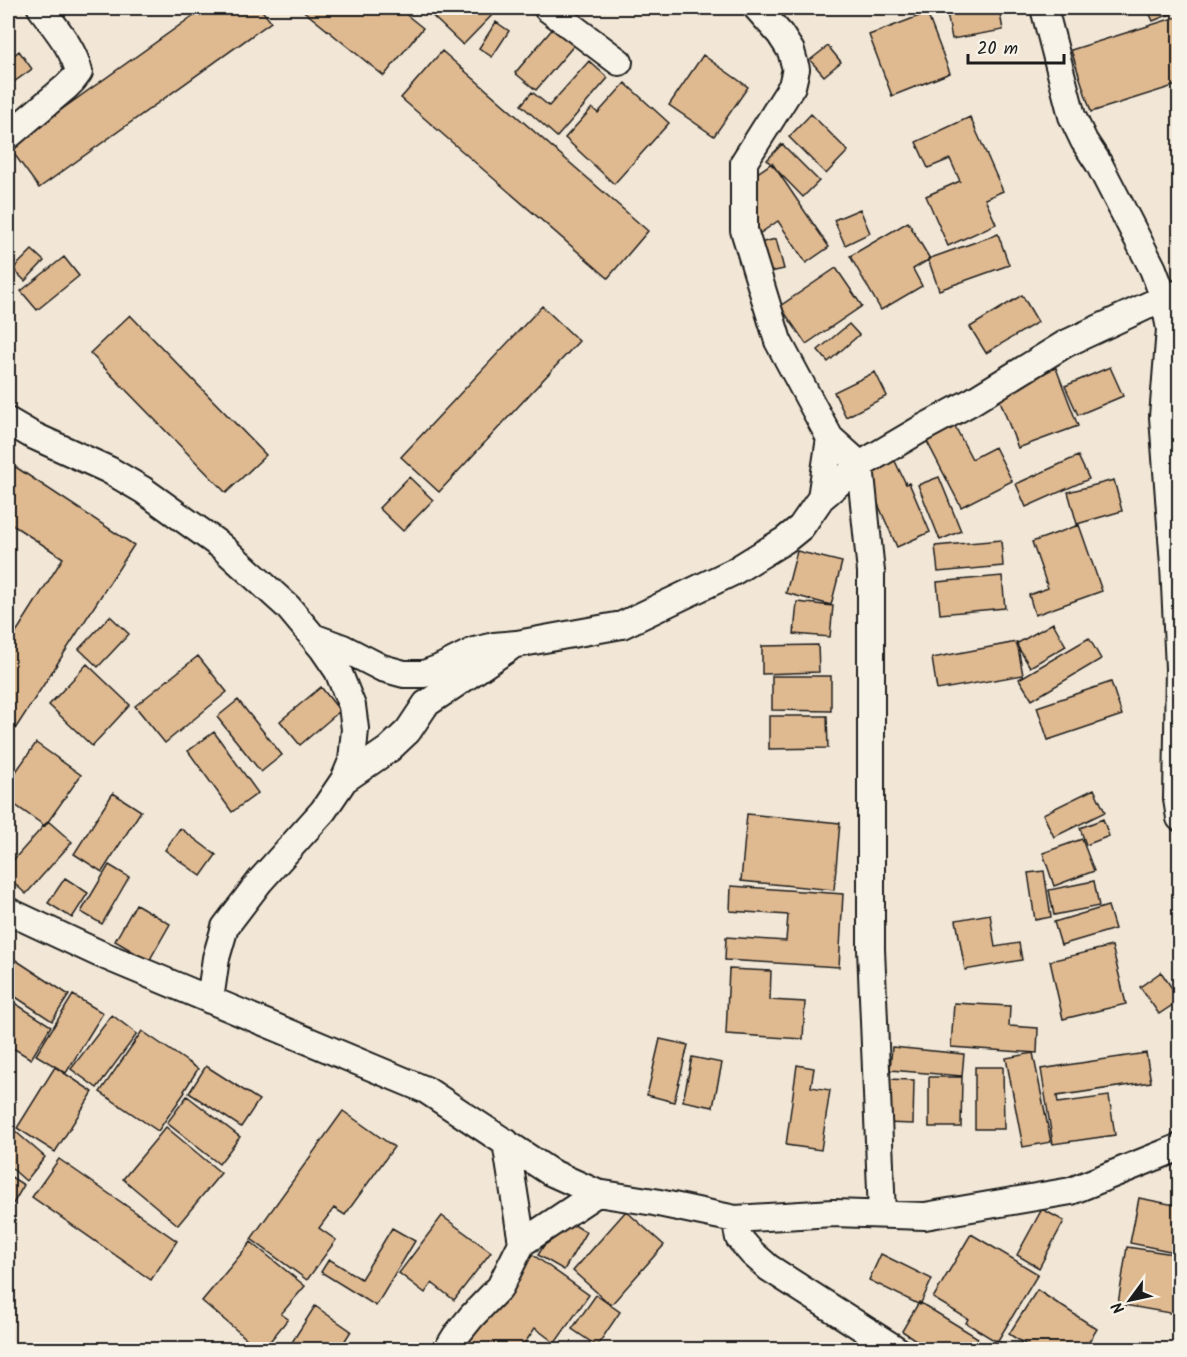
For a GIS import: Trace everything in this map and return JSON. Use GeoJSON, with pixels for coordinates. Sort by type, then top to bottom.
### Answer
{"type":"FeatureCollection","features":[{"type":"Feature","properties":{"kind":"street"},"geometry":{"type":"LineString","coordinates":[[8,136],[66,87],[79,72],[68,45],[41,8]]}},
{"type":"Feature","properties":{"kind":"street"},"geometry":{"type":"LineString","coordinates":[[548,8],[619,62]]}},
{"type":"Feature","properties":{"kind":"street"},"geometry":{"type":"LineString","coordinates":[[757,8],[780,34],[791,51],[796,69],[792,86],[744,162],[744,230],[778,341],[830,438],[860,465],[871,572],[871,949],[882,1214]]}},
{"type":"Feature","properties":{"kind":"street"},"geometry":{"type":"LineString","coordinates":[[1044,8],[1072,116],[1084,141],[1100,164],[1153,268],[1172,296],[1163,417],[1179,668],[1179,819]]}},
{"type":"Feature","properties":{"kind":"street"},"geometry":{"type":"LineString","coordinates":[[313,637],[344,648],[382,668],[404,674],[424,674],[474,651],[494,645],[517,644],[622,625],[733,572],[785,540],[801,527],[821,498],[860,465],[971,402],[1065,344],[1172,296]]}},
{"type":"Feature","properties":{"kind":"street"},"geometry":{"type":"LineString","coordinates":[[8,421],[32,435],[109,470],[143,490],[220,546],[288,607],[323,648],[338,671],[352,706],[355,729],[352,761],[344,780],[323,811],[260,881],[225,927],[216,958],[210,1000]]}},
{"type":"Feature","properties":{"kind":"street"},"geometry":{"type":"LineString","coordinates":[[821,498],[830,438]]}},
{"type":"Feature","properties":{"kind":"street"},"geometry":{"type":"LineString","coordinates":[[344,780],[389,749],[408,731],[426,704],[446,693],[501,652],[517,644]]}},
{"type":"Feature","properties":{"kind":"street"},"geometry":{"type":"LineString","coordinates":[[8,911],[98,953],[426,1090],[550,1172],[597,1193],[654,1202],[735,1220],[833,1213],[925,1216],[1071,1191],[1179,1147]]}},
{"type":"Feature","properties":{"kind":"street"},"geometry":{"type":"LineString","coordinates":[[506,1143],[522,1243]]}},
{"type":"Feature","properties":{"kind":"street"},"geometry":{"type":"LineString","coordinates":[[447,1350],[472,1316],[500,1287],[522,1243],[597,1193]]}},
{"type":"Feature","properties":{"kind":"street"},"geometry":{"type":"LineString","coordinates":[[735,1220],[739,1238],[770,1268],[897,1350]]}},
{"type":"Feature","properties":{"kind":"building"},"geometry":{"type":"Polygon","coordinates":[[[204,8],[260,8],[271,22],[39,188],[9,147],[204,8]]]}},
{"type":"Feature","properties":{"kind":"building"},"geometry":{"type":"Polygon","coordinates":[[[300,8],[398,8],[423,28],[384,76],[300,8]]]}},
{"type":"Feature","properties":{"kind":"building"},"geometry":{"type":"Polygon","coordinates":[[[499,8],[463,45],[425,9],[499,8]]]}},
{"type":"Feature","properties":{"kind":"building"},"geometry":{"type":"Polygon","coordinates":[[[946,8],[999,8],[1003,30],[952,39],[946,8]]]}},
{"type":"Feature","properties":{"kind":"building"},"geometry":{"type":"Polygon","coordinates":[[[1147,8],[1180,8],[1180,10],[1153,21],[1147,8]]]}},
{"type":"Feature","properties":{"kind":"building"},"geometry":{"type":"Polygon","coordinates":[[[927,13],[950,73],[892,96],[869,35],[927,13]]]}},
{"type":"Feature","properties":{"kind":"building"},"geometry":{"type":"Polygon","coordinates":[[[1180,16],[1180,84],[1091,112],[1071,50],[1180,16]]]}},
{"type":"Feature","properties":{"kind":"building"},"geometry":{"type":"Polygon","coordinates":[[[496,22],[509,31],[492,57],[479,48],[496,22]]]}},
{"type":"Feature","properties":{"kind":"building"},"geometry":{"type":"Polygon","coordinates":[[[555,26],[576,43],[536,90],[515,73],[555,26]]]}},
{"type":"Feature","properties":{"kind":"building"},"geometry":{"type":"Polygon","coordinates":[[[828,46],[841,62],[824,76],[810,60],[828,46]]]}},
{"type":"Feature","properties":{"kind":"building"},"geometry":{"type":"Polygon","coordinates":[[[19,51],[32,69],[8,86],[8,60],[19,51]]]}},
{"type":"Feature","properties":{"kind":"building"},"geometry":{"type":"Polygon","coordinates":[[[442,51],[648,231],[608,278],[401,98],[442,51]]]}},
{"type":"Feature","properties":{"kind":"building"},"geometry":{"type":"Polygon","coordinates":[[[703,55],[748,87],[714,136],[669,105],[703,55]]]}},
{"type":"Feature","properties":{"kind":"building"},"geometry":{"type":"Polygon","coordinates":[[[589,61],[608,78],[557,137],[521,105],[532,92],[549,106],[589,61]]]}},
{"type":"Feature","properties":{"kind":"building"},"geometry":{"type":"Polygon","coordinates":[[[625,83],[669,123],[614,184],[565,138],[592,108],[598,113],[625,83]]]}},
{"type":"Feature","properties":{"kind":"building"},"geometry":{"type":"Polygon","coordinates":[[[811,114],[848,151],[826,174],[789,137],[811,114]]]}},
{"type":"Feature","properties":{"kind":"building"},"geometry":{"type":"Polygon","coordinates":[[[970,117],[1003,191],[985,199],[996,224],[948,246],[926,196],[960,181],[950,159],[928,168],[916,142],[970,117]]]}},
{"type":"Feature","properties":{"kind":"building"},"geometry":{"type":"Polygon","coordinates":[[[782,144],[819,181],[803,197],[767,160],[782,144]]]}},
{"type":"Feature","properties":{"kind":"building"},"geometry":{"type":"Polygon","coordinates":[[[772,163],[829,247],[806,263],[778,221],[759,234],[730,192],[772,163]]]}},
{"type":"Feature","properties":{"kind":"building"},"geometry":{"type":"Polygon","coordinates":[[[860,209],[870,233],[845,245],[834,220],[860,209]]]}},
{"type":"Feature","properties":{"kind":"building"},"geometry":{"type":"Polygon","coordinates":[[[908,222],[930,259],[913,269],[922,286],[881,310],[850,256],[908,222]]]}},
{"type":"Feature","properties":{"kind":"building"},"geometry":{"type":"Polygon","coordinates":[[[998,234],[1009,265],[939,290],[928,259],[998,234]]]}},
{"type":"Feature","properties":{"kind":"building"},"geometry":{"type":"Polygon","coordinates":[[[776,239],[784,269],[766,273],[759,243],[776,239]]]}},
{"type":"Feature","properties":{"kind":"building"},"geometry":{"type":"Polygon","coordinates":[[[32,250],[44,261],[25,281],[13,269],[32,250]]]}},
{"type":"Feature","properties":{"kind":"building"},"geometry":{"type":"Polygon","coordinates":[[[64,257],[79,276],[37,310],[21,291],[64,257]]]}},
{"type":"Feature","properties":{"kind":"building"},"geometry":{"type":"Polygon","coordinates":[[[836,268],[862,306],[806,344],[780,306],[836,268]]]}},
{"type":"Feature","properties":{"kind":"building"},"geometry":{"type":"Polygon","coordinates":[[[1022,295],[1038,322],[986,353],[970,327],[1022,295]]]}},
{"type":"Feature","properties":{"kind":"building"},"geometry":{"type":"Polygon","coordinates":[[[542,306],[579,341],[439,492],[401,457],[542,306]]]}},
{"type":"Feature","properties":{"kind":"building"},"geometry":{"type":"Polygon","coordinates":[[[130,315],[266,455],[226,493],[90,353],[130,315]]]}},
{"type":"Feature","properties":{"kind":"building"},"geometry":{"type":"Polygon","coordinates":[[[849,324],[859,335],[828,362],[818,350],[849,324]]]}},
{"type":"Feature","properties":{"kind":"building"},"geometry":{"type":"Polygon","coordinates":[[[1110,367],[1123,396],[1078,415],[1065,386],[1110,367]]]}},
{"type":"Feature","properties":{"kind":"building"},"geometry":{"type":"Polygon","coordinates":[[[1056,368],[1078,426],[1018,448],[996,390],[1056,368]]]}},
{"type":"Feature","properties":{"kind":"building"},"geometry":{"type":"Polygon","coordinates":[[[875,372],[887,396],[846,417],[834,392],[875,372]]]}},
{"type":"Feature","properties":{"kind":"building"},"geometry":{"type":"Polygon","coordinates":[[[947,411],[972,459],[995,447],[1012,481],[961,507],[919,426],[947,411]]]}},
{"type":"Feature","properties":{"kind":"building"},"geometry":{"type":"Polygon","coordinates":[[[892,455],[906,484],[909,483],[930,532],[897,547],[862,468],[892,455]]]}},
{"type":"Feature","properties":{"kind":"building"},"geometry":{"type":"Polygon","coordinates":[[[1078,456],[1089,479],[1026,507],[1016,484],[1078,456]]]}},
{"type":"Feature","properties":{"kind":"building"},"geometry":{"type":"Polygon","coordinates":[[[8,462],[134,545],[8,740],[8,645],[63,558],[8,522],[8,462]]]}},
{"type":"Feature","properties":{"kind":"building"},"geometry":{"type":"Polygon","coordinates":[[[409,477],[433,500],[403,531],[379,508],[409,477]]]}},
{"type":"Feature","properties":{"kind":"building"},"geometry":{"type":"Polygon","coordinates":[[[939,477],[961,531],[940,540],[918,485],[939,477]]]}},
{"type":"Feature","properties":{"kind":"building"},"geometry":{"type":"Polygon","coordinates":[[[1114,480],[1122,511],[1077,524],[1068,492],[1114,480]]]}},
{"type":"Feature","properties":{"kind":"building"},"geometry":{"type":"Polygon","coordinates":[[[1079,525],[1102,591],[1035,615],[1029,595],[1048,588],[1032,542],[1079,525]]]}},
{"type":"Feature","properties":{"kind":"building"},"geometry":{"type":"Polygon","coordinates":[[[1001,540],[1003,566],[938,572],[935,546],[1001,540]]]}},
{"type":"Feature","properties":{"kind":"building"},"geometry":{"type":"Polygon","coordinates":[[[797,551],[842,562],[831,605],[786,593],[797,551]]]}},
{"type":"Feature","properties":{"kind":"building"},"geometry":{"type":"Polygon","coordinates":[[[1002,576],[1005,608],[940,614],[937,582],[1002,576]]]}},
{"type":"Feature","properties":{"kind":"building"},"geometry":{"type":"Polygon","coordinates":[[[797,602],[833,606],[830,637],[794,634],[797,602]]]}},
{"type":"Feature","properties":{"kind":"building"},"geometry":{"type":"Polygon","coordinates":[[[110,616],[129,634],[98,667],[79,649],[110,616]]]}},
{"type":"Feature","properties":{"kind":"building"},"geometry":{"type":"Polygon","coordinates":[[[1053,623],[1066,646],[1030,667],[1016,644],[1053,623]]]}},
{"type":"Feature","properties":{"kind":"building"},"geometry":{"type":"Polygon","coordinates":[[[1089,638],[1101,659],[1032,700],[1019,679],[1089,638]]]}},
{"type":"Feature","properties":{"kind":"building"},"geometry":{"type":"Polygon","coordinates":[[[1017,642],[1023,675],[937,690],[932,658],[1017,642]]]}},
{"type":"Feature","properties":{"kind":"building"},"geometry":{"type":"Polygon","coordinates":[[[818,645],[819,672],[762,674],[762,646],[818,645]]]}},
{"type":"Feature","properties":{"kind":"building"},"geometry":{"type":"Polygon","coordinates":[[[198,656],[227,692],[165,743],[135,706],[198,656]]]}},
{"type":"Feature","properties":{"kind":"building"},"geometry":{"type":"Polygon","coordinates":[[[87,664],[130,705],[92,746],[49,705],[87,664]]]}},
{"type":"Feature","properties":{"kind":"building"},"geometry":{"type":"Polygon","coordinates":[[[772,676],[831,676],[831,711],[772,710],[772,676]]]}},
{"type":"Feature","properties":{"kind":"building"},"geometry":{"type":"Polygon","coordinates":[[[1111,682],[1122,715],[1048,740],[1037,707],[1111,682]]]}},
{"type":"Feature","properties":{"kind":"building"},"geometry":{"type":"Polygon","coordinates":[[[321,687],[340,711],[300,745],[280,721],[321,687]]]}},
{"type":"Feature","properties":{"kind":"building"},"geometry":{"type":"Polygon","coordinates":[[[238,700],[282,755],[261,772],[217,717],[238,700]]]}},
{"type":"Feature","properties":{"kind":"building"},"geometry":{"type":"Polygon","coordinates":[[[769,716],[827,716],[828,748],[769,749],[769,716]]]}},
{"type":"Feature","properties":{"kind":"building"},"geometry":{"type":"Polygon","coordinates":[[[214,732],[258,793],[232,812],[188,751],[214,732]]]}},
{"type":"Feature","properties":{"kind":"building"},"geometry":{"type":"Polygon","coordinates":[[[36,743],[81,775],[45,826],[8,800],[8,783],[36,743]]]}},
{"type":"Feature","properties":{"kind":"building"},"geometry":{"type":"Polygon","coordinates":[[[1094,789],[1105,812],[1054,837],[1043,814],[1094,789]]]}},
{"type":"Feature","properties":{"kind":"building"},"geometry":{"type":"Polygon","coordinates":[[[113,793],[141,811],[102,872],[74,854],[113,793]]]}},
{"type":"Feature","properties":{"kind":"building"},"geometry":{"type":"Polygon","coordinates":[[[747,814],[840,823],[834,890],[741,881],[747,814]]]}},
{"type":"Feature","properties":{"kind":"building"},"geometry":{"type":"Polygon","coordinates":[[[1103,819],[1109,836],[1086,845],[1080,828],[1103,819]]]}},
{"type":"Feature","properties":{"kind":"building"},"geometry":{"type":"Polygon","coordinates":[[[48,821],[72,842],[26,894],[8,878],[8,866],[48,821]]]}},
{"type":"Feature","properties":{"kind":"building"},"geometry":{"type":"Polygon","coordinates":[[[180,828],[216,855],[201,876],[165,850],[180,828]]]}},
{"type":"Feature","properties":{"kind":"building"},"geometry":{"type":"Polygon","coordinates":[[[1082,839],[1094,871],[1054,886],[1043,853],[1082,839]]]}},
{"type":"Feature","properties":{"kind":"building"},"geometry":{"type":"Polygon","coordinates":[[[109,865],[129,877],[102,924],[81,912],[109,865]]]}},
{"type":"Feature","properties":{"kind":"building"},"geometry":{"type":"Polygon","coordinates":[[[1044,871],[1051,917],[1035,920],[1028,873],[1044,871]]]}},
{"type":"Feature","properties":{"kind":"building"},"geometry":{"type":"Polygon","coordinates":[[[65,878],[88,893],[72,918],[48,903],[65,878]]]}},
{"type":"Feature","properties":{"kind":"building"},"geometry":{"type":"Polygon","coordinates":[[[1094,881],[1099,906],[1054,915],[1049,890],[1094,881]]]}},
{"type":"Feature","properties":{"kind":"building"},"geometry":{"type":"Polygon","coordinates":[[[731,886],[843,894],[839,967],[725,960],[726,937],[786,941],[788,915],[730,911],[731,886]]]}},
{"type":"Feature","properties":{"kind":"building"},"geometry":{"type":"Polygon","coordinates":[[[136,904],[170,924],[149,961],[115,941],[136,904]]]}},
{"type":"Feature","properties":{"kind":"building"},"geometry":{"type":"Polygon","coordinates":[[[1108,906],[1115,929],[1061,945],[1054,922],[1108,906]]]}},
{"type":"Feature","properties":{"kind":"building"},"geometry":{"type":"Polygon","coordinates":[[[990,914],[995,947],[1019,943],[1022,960],[965,970],[956,920],[990,914]]]}},
{"type":"Feature","properties":{"kind":"building"},"geometry":{"type":"Polygon","coordinates":[[[1112,946],[1126,1004],[1063,1019],[1050,961],[1112,946]]]}},
{"type":"Feature","properties":{"kind":"building"},"geometry":{"type":"Polygon","coordinates":[[[8,955],[69,995],[52,1021],[8,992],[8,955]]]}},
{"type":"Feature","properties":{"kind":"building"},"geometry":{"type":"Polygon","coordinates":[[[729,969],[771,971],[770,1000],[805,1002],[803,1039],[726,1034],[729,969]]]}},
{"type":"Feature","properties":{"kind":"building"},"geometry":{"type":"Polygon","coordinates":[[[1161,972],[1180,1000],[1159,1014],[1140,987],[1161,972]]]}},
{"type":"Feature","properties":{"kind":"building"},"geometry":{"type":"Polygon","coordinates":[[[73,995],[103,1013],[66,1073],[36,1055],[73,995]]]}},
{"type":"Feature","properties":{"kind":"building"},"geometry":{"type":"Polygon","coordinates":[[[8,999],[51,1026],[31,1059],[8,1045],[8,999]]]}},
{"type":"Feature","properties":{"kind":"building"},"geometry":{"type":"Polygon","coordinates":[[[954,1003],[1010,1006],[1009,1026],[1038,1028],[1037,1053],[951,1047],[954,1003]]]}},
{"type":"Feature","properties":{"kind":"building"},"geometry":{"type":"Polygon","coordinates":[[[112,1015],[137,1034],[97,1088],[71,1069],[112,1015]]]}},
{"type":"Feature","properties":{"kind":"building"},"geometry":{"type":"Polygon","coordinates":[[[142,1031],[198,1069],[158,1131],[100,1092],[142,1031]]]}},
{"type":"Feature","properties":{"kind":"building"},"geometry":{"type":"Polygon","coordinates":[[[660,1039],[688,1045],[674,1102],[647,1095],[660,1039]]]}},
{"type":"Feature","properties":{"kind":"building"},"geometry":{"type":"Polygon","coordinates":[[[892,1047],[964,1054],[962,1076],[890,1070],[892,1047]]]}},
{"type":"Feature","properties":{"kind":"building"},"geometry":{"type":"Polygon","coordinates":[[[1033,1053],[1051,1142],[1023,1147],[1006,1058],[1033,1053]]]}},
{"type":"Feature","properties":{"kind":"building"},"geometry":{"type":"Polygon","coordinates":[[[1146,1053],[1151,1082],[1057,1096],[1058,1103],[1109,1096],[1115,1135],[1053,1144],[1041,1069],[1146,1053]]]}},
{"type":"Feature","properties":{"kind":"building"},"geometry":{"type":"Polygon","coordinates":[[[692,1057],[722,1063],[713,1107],[683,1101],[692,1057]]]}},
{"type":"Feature","properties":{"kind":"building"},"geometry":{"type":"Polygon","coordinates":[[[797,1065],[814,1068],[811,1087],[830,1090],[821,1150],[786,1145],[797,1065]]]}},
{"type":"Feature","properties":{"kind":"building"},"geometry":{"type":"Polygon","coordinates":[[[206,1066],[259,1100],[241,1127],[189,1093],[206,1066]]]}},
{"type":"Feature","properties":{"kind":"building"},"geometry":{"type":"Polygon","coordinates":[[[55,1067],[93,1092],[55,1152],[17,1128],[55,1067]]]}},
{"type":"Feature","properties":{"kind":"building"},"geometry":{"type":"Polygon","coordinates":[[[975,1067],[1003,1067],[1004,1129],[975,1129],[975,1067]]]}},
{"type":"Feature","properties":{"kind":"building"},"geometry":{"type":"Polygon","coordinates":[[[929,1077],[962,1077],[961,1127],[929,1127],[929,1077]]]}},
{"type":"Feature","properties":{"kind":"building"},"geometry":{"type":"Polygon","coordinates":[[[886,1079],[914,1080],[913,1124],[885,1123],[886,1079]]]}},
{"type":"Feature","properties":{"kind":"building"},"geometry":{"type":"Polygon","coordinates":[[[187,1096],[240,1137],[219,1164],[167,1123],[187,1096]]]}},
{"type":"Feature","properties":{"kind":"building"},"geometry":{"type":"Polygon","coordinates":[[[343,1111],[394,1147],[345,1215],[334,1208],[319,1228],[336,1240],[307,1280],[251,1239],[343,1111]]]}},
{"type":"Feature","properties":{"kind":"building"},"geometry":{"type":"Polygon","coordinates":[[[8,1125],[45,1157],[26,1181],[8,1165],[8,1125]]]}},
{"type":"Feature","properties":{"kind":"building"},"geometry":{"type":"Polygon","coordinates":[[[166,1127],[221,1173],[178,1225],[123,1179],[166,1127]]]}},
{"type":"Feature","properties":{"kind":"building"},"geometry":{"type":"Polygon","coordinates":[[[59,1159],[177,1241],[151,1280],[32,1197],[59,1159]]]}},
{"type":"Feature","properties":{"kind":"building"},"geometry":{"type":"Polygon","coordinates":[[[8,1175],[24,1185],[10,1209],[8,1207],[8,1175]]]}},
{"type":"Feature","properties":{"kind":"building"},"geometry":{"type":"Polygon","coordinates":[[[1139,1198],[1180,1206],[1180,1253],[1130,1243],[1139,1198]]]}},
{"type":"Feature","properties":{"kind":"building"},"geometry":{"type":"Polygon","coordinates":[[[1042,1209],[1064,1221],[1039,1268],[1017,1255],[1042,1209]]]}},
{"type":"Feature","properties":{"kind":"building"},"geometry":{"type":"Polygon","coordinates":[[[626,1211],[664,1245],[611,1305],[573,1271],[626,1211]]]}},
{"type":"Feature","properties":{"kind":"building"},"geometry":{"type":"Polygon","coordinates":[[[442,1216],[491,1252],[454,1300],[432,1283],[425,1293],[399,1273],[442,1216]]]}},
{"type":"Feature","properties":{"kind":"building"},"geometry":{"type":"Polygon","coordinates":[[[561,1217],[586,1232],[564,1270],[538,1255],[561,1217]]]}},
{"type":"Feature","properties":{"kind":"building"},"geometry":{"type":"Polygon","coordinates":[[[392,1228],[415,1241],[376,1306],[321,1272],[329,1259],[361,1279],[392,1228]]]}},
{"type":"Feature","properties":{"kind":"building"},"geometry":{"type":"Polygon","coordinates":[[[971,1234],[1038,1274],[997,1342],[966,1323],[968,1319],[933,1298],[971,1234]]]}},
{"type":"Feature","properties":{"kind":"building"},"geometry":{"type":"Polygon","coordinates":[[[251,1242],[305,1286],[281,1314],[288,1319],[263,1350],[260,1350],[202,1301],[251,1242]]]}},
{"type":"Feature","properties":{"kind":"building"},"geometry":{"type":"Polygon","coordinates":[[[1127,1247],[1180,1255],[1180,1287],[1175,1314],[1118,1304],[1127,1247]]]}},
{"type":"Feature","properties":{"kind":"building"},"geometry":{"type":"Polygon","coordinates":[[[529,1252],[589,1295],[555,1343],[535,1328],[520,1350],[460,1350],[529,1252]]]}},
{"type":"Feature","properties":{"kind":"building"},"geometry":{"type":"Polygon","coordinates":[[[881,1254],[932,1279],[920,1305],[869,1280],[881,1254]]]}},
{"type":"Feature","properties":{"kind":"building"},"geometry":{"type":"Polygon","coordinates":[[[1037,1290],[1097,1329],[1084,1350],[1034,1350],[1009,1334],[1037,1290]]]}},
{"type":"Feature","properties":{"kind":"building"},"geometry":{"type":"Polygon","coordinates":[[[596,1295],[620,1312],[597,1346],[572,1329],[596,1295]]]}},
{"type":"Feature","properties":{"kind":"building"},"geometry":{"type":"Polygon","coordinates":[[[919,1302],[978,1338],[971,1350],[931,1350],[902,1331],[919,1302]]]}},
{"type":"Feature","properties":{"kind":"building"},"geometry":{"type":"Polygon","coordinates":[[[315,1306],[351,1331],[339,1350],[287,1350],[315,1306]]]}},
{"type":"Feature","properties":{"kind":"building"},"geometry":{"type":"Polygon","coordinates":[[[996,1340],[1012,1350],[991,1350],[996,1340]]]}}]}
